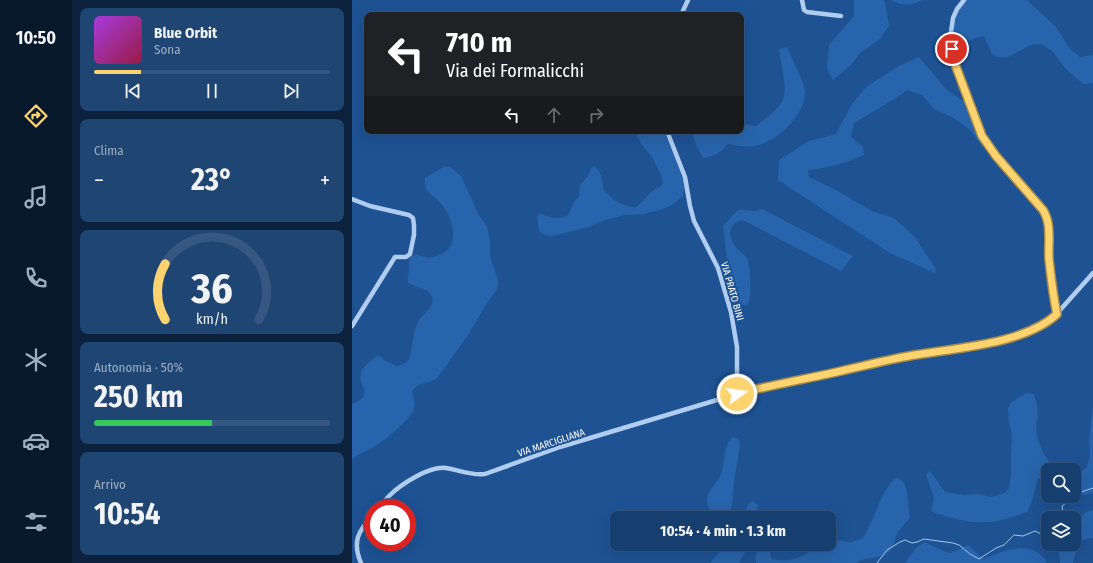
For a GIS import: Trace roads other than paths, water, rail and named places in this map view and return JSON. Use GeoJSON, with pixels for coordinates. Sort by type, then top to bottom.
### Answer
{"type":"FeatureCollection","features":[{"type":"Feature","properties":{"kind":"street"},"geometry":{"type":"LineString","coordinates":[[682,12],[688,0]]}},
{"type":"Feature","properties":{"kind":"street"},"geometry":{"type":"LineString","coordinates":[[802,0],[806,12],[841,16]]}},
{"type":"Feature","properties":{"kind":"street"},"geometry":{"type":"LineString","coordinates":[[964,0],[956,12],[951,28],[951,45],[955,64],[982,136],[996,156],[1043,210],[1046,216],[1048,226],[1051,282],[1057,314]]}},
{"type":"Feature","properties":{"kind":"street","name":"VIA PRATO BINI"},"geometry":{"type":"LineString","coordinates":[[668,134],[686,179],[692,217],[718,268],[731,312],[737,346],[737,394]]}},
{"type":"Feature","properties":{"kind":"street"},"geometry":{"type":"LineString","coordinates":[[352,199],[370,206],[408,215],[413,218],[414,225],[410,254],[406,257],[395,257],[352,326]]}},
{"type":"Feature","properties":{"kind":"street","name":"VIA MARCIGLIANA"},"geometry":{"type":"LineString","coordinates":[[387,499],[413,478],[434,469],[444,468],[479,474],[491,472],[554,450],[737,394],[909,356],[989,343],[1031,330],[1057,314],[1093,273]]}},
{"type":"Feature","properties":{"kind":"street"},"geometry":{"type":"LineString","coordinates":[[361,563],[356,550],[356,540],[364,526]]}},
{"type":"Feature","properties":{"kind":"waterway"},"geometry":{"type":"LineString","coordinates":[[1063,511],[1062,506],[1081,492],[1093,488]]}},
{"type":"Feature","properties":{"kind":"waterway"},"geometry":{"type":"LineString","coordinates":[[877,563],[887,550],[905,540],[912,543],[924,539],[953,543],[959,545],[979,559],[996,548],[1004,545],[1014,535],[1023,536],[1035,531],[1041,534]]}}]}
